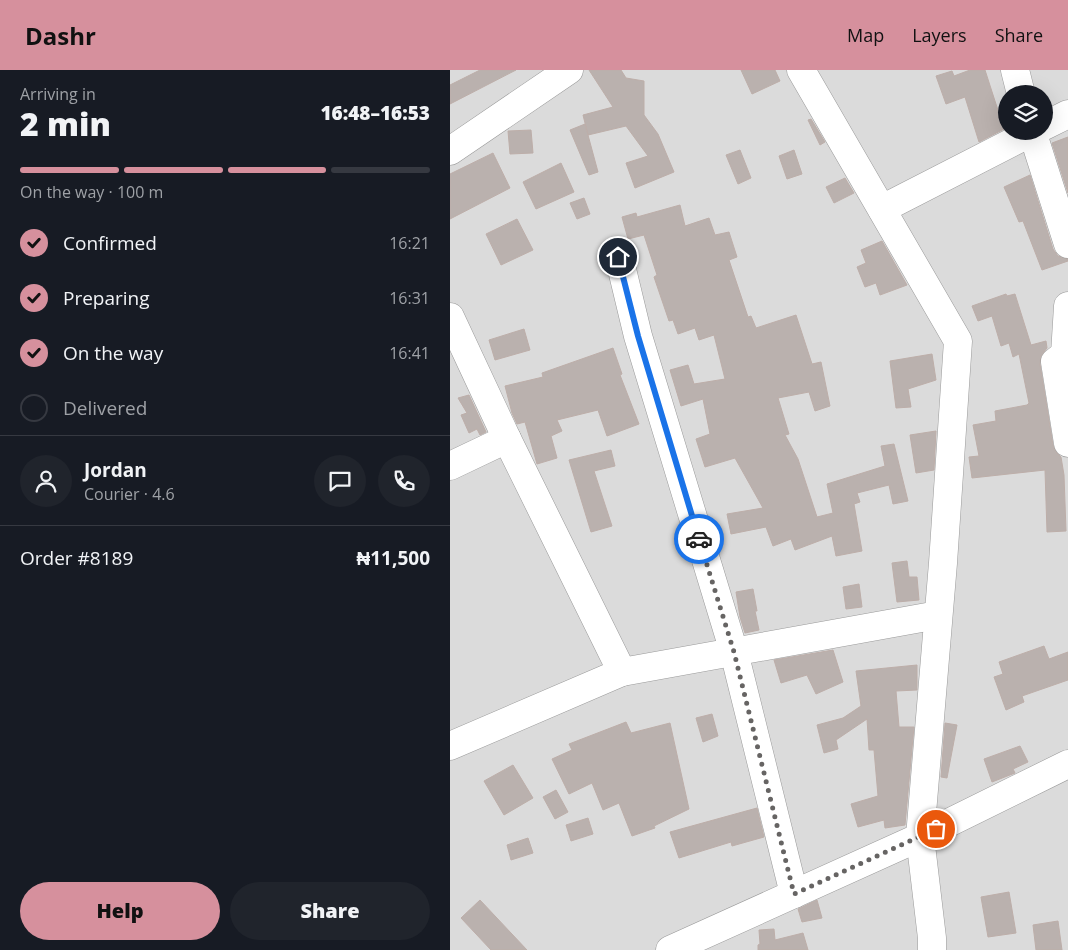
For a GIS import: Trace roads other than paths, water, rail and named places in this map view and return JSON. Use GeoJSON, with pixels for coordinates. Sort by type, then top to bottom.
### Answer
{"type":"FeatureCollection","features":[{"type":"Feature","properties":{"kind":"street"},"geometry":{"type":"LineString","coordinates":[[450,150],[569,70]]}},
{"type":"Feature","properties":{"kind":"street"},"geometry":{"type":"LineString","coordinates":[[801,70],[958,341],[920,837],[932,950]]}},
{"type":"Feature","properties":{"kind":"street"},"geometry":{"type":"LineString","coordinates":[[1014,70],[1019,85]]}},
{"type":"Feature","properties":{"kind":"street"},"geometry":{"type":"LineString","coordinates":[[1053,122],[1068,114]]}},
{"type":"Feature","properties":{"kind":"street"},"geometry":{"type":"LineString","coordinates":[[882,209],[1017,140]]}},
{"type":"Feature","properties":{"kind":"street"},"geometry":{"type":"LineString","coordinates":[[1039,140],[1068,244]]}},
{"type":"Feature","properties":{"kind":"street"},"geometry":{"type":"LineString","coordinates":[[618,257],[638,336],[734,652],[794,894]]}},
{"type":"Feature","properties":{"kind":"street"},"geometry":{"type":"LineString","coordinates":[[1068,306],[1065,354],[1055,362],[1068,443]]}},
{"type":"Feature","properties":{"kind":"street"},"geometry":{"type":"LineString","coordinates":[[450,317],[507,439],[622,672]]}},
{"type":"Feature","properties":{"kind":"street"},"geometry":{"type":"LineString","coordinates":[[450,466],[507,439]]}},
{"type":"Feature","properties":{"kind":"street"},"geometry":{"type":"LineString","coordinates":[[450,746],[622,672],[938,615]]}},
{"type":"Feature","properties":{"kind":"street"},"geometry":{"type":"LineString","coordinates":[[670,950],[920,837],[1068,764]]}}]}
